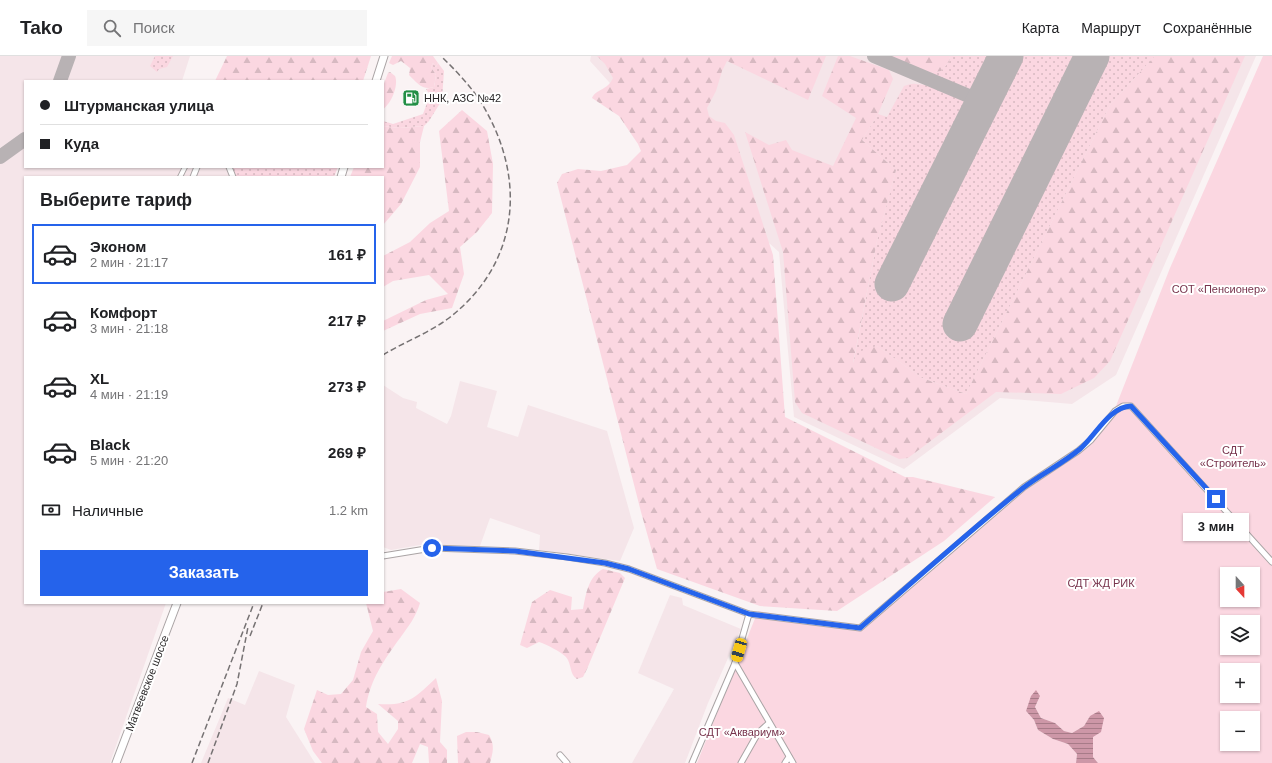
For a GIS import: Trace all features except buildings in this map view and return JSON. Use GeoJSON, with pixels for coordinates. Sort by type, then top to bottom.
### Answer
{"type":"FeatureCollection","features":[{"type":"Feature","properties":{"kind":"main road"},"geometry":{"type":"LineString","coordinates":[[376,80],[384,56]]}},
{"type":"Feature","properties":{"kind":"main road","name":"Матвеевское шоссе"},"geometry":{"type":"LineString","coordinates":[[116,763],[177,604]]}},
{"type":"Feature","properties":{"kind":"street"},"geometry":{"type":"LineString","coordinates":[[384,556],[432,548],[515,551],[605,563],[629,569],[749,614],[860,628],[1024,487],[1087,443],[1115,410],[1123,406],[1131,406],[1272,562]]}},
{"type":"Feature","properties":{"kind":"street"},"geometry":{"type":"LineString","coordinates":[[692,763],[735,663],[749,614]]}},
{"type":"Feature","properties":{"kind":"street"},"geometry":{"type":"LineString","coordinates":[[735,663],[793,763]]}},
{"type":"Feature","properties":{"kind":"street"},"geometry":{"type":"LineString","coordinates":[[741,763],[758,733],[769,723]]}},
{"type":"Feature","properties":{"kind":"street"},"geometry":{"type":"LineString","coordinates":[[560,755],[567,763]]}},
{"type":"Feature","properties":{"kind":"street"},"geometry":{"type":"LineString","coordinates":[[785,763],[789,757]]}},
{"type":"Feature","properties":{"kind":"shaded area"},"geometry":{"type":"Polygon","coordinates":[[[0,56],[190,56],[182,80],[24,80],[24,168],[319,168],[315,176],[24,176],[24,604],[166,604],[110,763],[0,763],[0,56]]]}},
{"type":"Feature","properties":{"kind":"shaded area"},"geometry":{"type":"Polygon","coordinates":[[[591,56],[1256,56],[1116,375],[1072,404],[1000,398],[904,469],[794,417],[779,252],[693,175],[590,61],[591,56]]]}},
{"type":"Feature","properties":{"kind":"shaded area"},"geometry":{"type":"Polygon","coordinates":[[[460,381],[497,391],[487,427],[518,437],[528,405],[607,431],[634,528],[620,561],[539,550],[540,535],[490,518],[480,546],[420,545],[391,550],[384,547],[384,386],[403,398],[417,402],[416,408],[447,424],[451,416],[460,381]]]}},
{"type":"Feature","properties":{"kind":"shaded area"},"geometry":{"type":"Polygon","coordinates":[[[670,595],[682,598],[683,605],[741,629],[708,703],[685,763],[632,763],[674,689],[638,673],[670,595]]]}},
{"type":"Feature","properties":{"kind":"shaded area"},"geometry":{"type":"Polygon","coordinates":[[[259,671],[295,685],[286,717],[315,763],[201,763],[228,698],[245,705],[259,671]]]}},
{"type":"Feature","properties":{"kind":"shaded area"},"geometry":{"type":"Polygon","coordinates":[[[1036,690],[1040,696],[1035,707],[1041,718],[1055,723],[1064,731],[1072,733],[1084,726],[1090,716],[1099,711],[1104,718],[1101,732],[1093,737],[1093,757],[1098,763],[1076,763],[1077,754],[1068,744],[1053,739],[1038,730],[1034,720],[1026,711],[1031,696],[1036,690]]]}},
{"type":"Feature","properties":{"kind":"green space"},"geometry":{"type":"Polygon","coordinates":[[[155,56],[173,56],[167,67],[159,69],[157,72],[150,66],[155,56]]]}},
{"type":"Feature","properties":{"kind":"green space"},"geometry":{"type":"Polygon","coordinates":[[[227,56],[371,56],[363,80],[215,80],[227,56]]]}},
{"type":"Feature","properties":{"kind":"green space"},"geometry":{"type":"Polygon","coordinates":[[[392,56],[433,56],[438,63],[436,67],[433,63],[431,67],[436,75],[434,87],[423,87],[409,75],[410,68],[401,61],[393,65],[389,63],[392,56]]]}},
{"type":"Feature","properties":{"kind":"green space"},"geometry":{"type":"Polygon","coordinates":[[[597,56],[826,56],[808,100],[727,61],[722,71],[716,91],[707,108],[709,116],[716,121],[725,123],[734,135],[773,255],[785,417],[905,477],[913,477],[995,497],[944,541],[837,611],[760,606],[657,569],[557,183],[562,174],[578,169],[601,171],[627,165],[641,151],[619,116],[592,98],[596,93],[608,85],[613,78],[605,64],[597,56]]]}},
{"type":"Feature","properties":{"kind":"green space"},"geometry":{"type":"Polygon","coordinates":[[[838,56],[850,56],[889,70],[893,79],[878,114],[862,140],[896,170],[877,241],[853,363],[863,350],[877,346],[922,378],[966,394],[1110,105],[1155,56],[1245,56],[1110,361],[1094,378],[1061,394],[996,392],[908,458],[899,459],[802,413],[795,402],[783,252],[745,132],[769,145],[786,140],[792,150],[833,166],[856,118],[822,96],[838,56]]]}},
{"type":"Feature","properties":{"kind":"green space"},"geometry":{"type":"Polygon","coordinates":[[[889,56],[950,56],[949,62],[941,71],[928,73],[889,56]]]}},
{"type":"Feature","properties":{"kind":"green space"},"geometry":{"type":"Polygon","coordinates":[[[950,56],[992,56],[974,91],[928,73],[941,71],[949,62],[950,56]]]}},
{"type":"Feature","properties":{"kind":"green space"},"geometry":{"type":"Polygon","coordinates":[[[1020,56],[1155,56],[1110,105],[966,394],[922,378],[877,346],[853,365],[877,241],[896,170],[862,140],[878,114],[887,117],[904,86],[921,84],[952,93],[969,102],[884,276],[882,285],[901,294],[1020,56]]]}},
{"type":"Feature","properties":{"kind":"green space","name":"СДТ ЖД РИК"},"geometry":{"type":"Polygon","coordinates":[[[1263,56],[1272,56],[1272,763],[1098,763],[1093,757],[1090,716],[1084,726],[1072,733],[1064,731],[1055,723],[1041,718],[1035,707],[1040,696],[1026,711],[1034,720],[1038,730],[1053,739],[1068,744],[1077,754],[1076,763],[697,763],[758,611],[861,626],[1016,490],[1092,438],[1116,406],[1170,268],[1263,56]]]}},
{"type":"Feature","properties":{"kind":"green space"},"geometry":{"type":"Polygon","coordinates":[[[433,63],[436,67],[438,63],[444,71],[442,100],[429,121],[424,126],[399,128],[384,126],[384,121],[393,124],[423,114],[430,95],[426,89],[434,87],[436,75],[431,67],[433,63]]]}},
{"type":"Feature","properties":{"kind":"green space"},"geometry":{"type":"Polygon","coordinates":[[[390,72],[395,76],[396,84],[394,94],[384,108],[384,83],[388,73],[390,72]]]}},
{"type":"Feature","properties":{"kind":"green space"},"geometry":{"type":"Polygon","coordinates":[[[462,110],[487,131],[493,164],[492,213],[477,232],[460,247],[464,274],[452,308],[420,314],[384,331],[384,321],[426,300],[448,294],[429,275],[393,281],[384,286],[384,255],[410,242],[430,223],[449,211],[439,131],[462,110]]]}},
{"type":"Feature","properties":{"kind":"green space"},"geometry":{"type":"Polygon","coordinates":[[[384,126],[399,128],[424,126],[420,142],[420,167],[401,204],[384,224],[384,176],[350,176],[354,168],[384,168],[384,126]]]}},
{"type":"Feature","properties":{"kind":"green space"},"geometry":{"type":"Polygon","coordinates":[[[232,168],[338,168],[334,176],[236,176],[232,168]]]}},
{"type":"Feature","properties":{"kind":"green space"},"geometry":{"type":"Polygon","coordinates":[[[603,569],[620,573],[625,578],[587,669],[583,677],[577,679],[574,677],[566,657],[557,651],[539,642],[527,648],[520,645],[532,602],[550,590],[572,597],[571,610],[583,609],[588,586],[598,572],[603,569]]]}},
{"type":"Feature","properties":{"kind":"green space"},"geometry":{"type":"Polygon","coordinates":[[[401,589],[420,603],[412,622],[388,654],[378,671],[368,697],[366,707],[377,714],[378,732],[388,744],[398,729],[398,721],[378,704],[397,704],[404,702],[416,696],[436,678],[442,701],[440,742],[447,750],[447,763],[429,763],[428,747],[420,744],[412,763],[322,763],[313,751],[304,729],[317,690],[328,695],[341,694],[353,680],[361,652],[373,631],[366,604],[384,604],[384,592],[401,589]]]}},
{"type":"Feature","properties":{"kind":"green space"},"geometry":{"type":"Polygon","coordinates":[[[466,732],[477,732],[489,735],[493,749],[490,763],[458,763],[457,736],[466,732]]]}},
{"type":"Feature","properties":{"kind":"taxiway"},"geometry":{"type":"LineString","coordinates":[[60,80],[69,56]]}},
{"type":"Feature","properties":{"kind":"taxiway"},"geometry":{"type":"LineString","coordinates":[[874,56],[983,102]]}},
{"type":"Feature","properties":{"kind":"taxiway"},"geometry":{"type":"LineString","coordinates":[[0,157],[24,140]]}},
{"type":"Feature","properties":{"kind":"runway"},"geometry":{"type":"LineString","coordinates":[[892,284],[1006,56]]}},
{"type":"Feature","properties":{"kind":"runway"},"geometry":{"type":"LineString","coordinates":[[960,324],[1092,56]]}},
{"type":"Feature","properties":{"kind":"railway"},"geometry":{"type":"LineString","coordinates":[[384,354],[425,333],[449,318],[473,296],[490,272],[503,246],[509,218],[510,190],[506,161],[496,132],[478,97],[441,56]]}},
{"type":"Feature","properties":{"kind":"railway"},"geometry":{"type":"LineString","coordinates":[[192,763],[254,604]]}},
{"type":"Feature","properties":{"kind":"railway"},"geometry":{"type":"LineString","coordinates":[[250,636],[263,604]]}},
{"type":"Feature","properties":{"kind":"railway"},"geometry":{"type":"LineString","coordinates":[[208,763],[237,684],[248,627]]}},
{"type":"Feature","properties":{"kind":"place","name":"ННК, АЗС №42"},"geometry":{"type":"Point","coordinates":[411,98]}},
{"type":"Feature","properties":{"kind":"route"},"geometry":{"type":"LineString","coordinates":[[432,548],[515,551],[605,563],[629,569],[749,614],[860,628],[1024,487],[1078,451],[1091,440],[1115,410],[1123,406],[1131,406],[1216,499]]}},
{"type":"Feature","properties":{"kind":"park label","name":"СОТ «Пенсионер»"},"geometry":{"type":"Point","coordinates":[1219,289]}},
{"type":"Feature","properties":{"kind":"park label","name":"СДТ «Строитель»"},"geometry":{"type":"Point","coordinates":[1233,456]}},
{"type":"Feature","properties":{"kind":"park label","name":"СДТ «Аквариум»"},"geometry":{"type":"Point","coordinates":[742,732]}}]}
